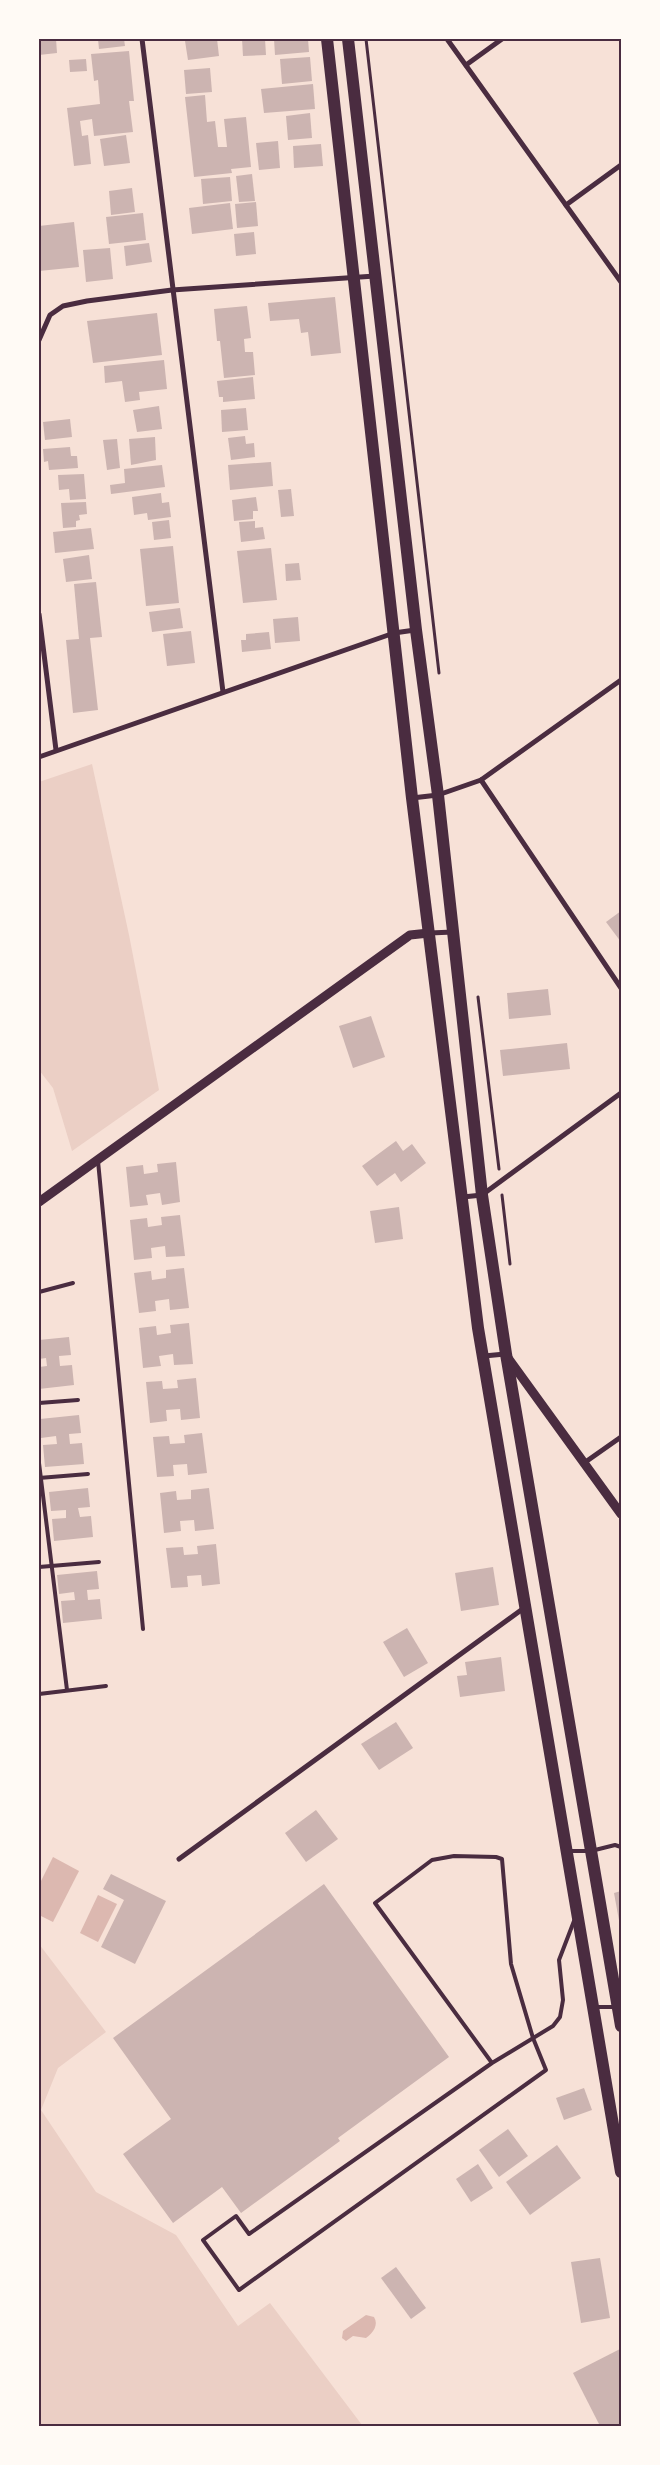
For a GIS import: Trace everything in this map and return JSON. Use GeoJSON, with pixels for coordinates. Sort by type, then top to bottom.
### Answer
{"type":"FeatureCollection","features":[{"type":"Feature","properties":{"kind":"main road"},"geometry":{"type":"LineString","coordinates":[[327,39],[412,798],[482,1357],[576,1914],[618,2140],[621,2172]]}},
{"type":"Feature","properties":{"kind":"main road"},"geometry":{"type":"LineString","coordinates":[[348,39],[416,630],[438,795],[482,1195],[515,1408],[591,1851],[620,2007],[621,2026]]}},
{"type":"Feature","properties":{"kind":"main road"},"geometry":{"type":"LineString","coordinates":[[490,1406],[498,1400],[506,1400],[515,1408]]}},
{"type":"Feature","properties":{"kind":"street"},"geometry":{"type":"LineString","coordinates":[[142,39],[223,692]]}},
{"type":"Feature","properties":{"kind":"street"},"geometry":{"type":"LineString","coordinates":[[447,39],[621,282]]}},
{"type":"Feature","properties":{"kind":"street"},"geometry":{"type":"LineString","coordinates":[[466,65],[502,39]]}},
{"type":"Feature","properties":{"kind":"street"},"geometry":{"type":"LineString","coordinates":[[566,205],[621,165]]}},
{"type":"Feature","properties":{"kind":"street"},"geometry":{"type":"LineString","coordinates":[[39,340],[50,315],[63,306],[87,301],[172,290],[353,276],[375,276]]}},
{"type":"Feature","properties":{"kind":"street"},"geometry":{"type":"LineString","coordinates":[[39,614],[56,750]]}},
{"type":"Feature","properties":{"kind":"street"},"geometry":{"type":"LineString","coordinates":[[39,757],[394,633],[416,630]]}},
{"type":"Feature","properties":{"kind":"street"},"geometry":{"type":"LineString","coordinates":[[412,798],[438,795],[481,780],[621,680]]}},
{"type":"Feature","properties":{"kind":"street"},"geometry":{"type":"LineString","coordinates":[[481,780],[621,988]]}},
{"type":"Feature","properties":{"kind":"street"},"geometry":{"type":"LineString","coordinates":[[39,1202],[410,935],[453,932]]}},
{"type":"Feature","properties":{"kind":"street"},"geometry":{"type":"LineString","coordinates":[[462,1197],[482,1195],[621,1093]]}},
{"type":"Feature","properties":{"kind":"street"},"geometry":{"type":"LineString","coordinates":[[482,1357],[506,1354],[621,1514]]}},
{"type":"Feature","properties":{"kind":"street"},"geometry":{"type":"LineString","coordinates":[[584,1463],[621,1436]]}},
{"type":"Feature","properties":{"kind":"street"},"geometry":{"type":"LineString","coordinates":[[179,1859],[524,1607]]}},
{"type":"Feature","properties":{"kind":"lane"},"geometry":{"type":"LineString","coordinates":[[97,1159],[143,1629]]}},
{"type":"Feature","properties":{"kind":"lane"},"geometry":{"type":"LineString","coordinates":[[39,1292],[73,1283]]}},
{"type":"Feature","properties":{"kind":"lane"},"geometry":{"type":"LineString","coordinates":[[39,1403],[78,1400]]}},
{"type":"Feature","properties":{"kind":"lane"},"geometry":{"type":"LineString","coordinates":[[39,1463],[67,1690]]}},
{"type":"Feature","properties":{"kind":"lane"},"geometry":{"type":"LineString","coordinates":[[40,1478],[88,1474]]}},
{"type":"Feature","properties":{"kind":"lane"},"geometry":{"type":"LineString","coordinates":[[39,1567],[100,1562]]}},
{"type":"Feature","properties":{"kind":"lane"},"geometry":{"type":"LineString","coordinates":[[39,1694],[106,1686]]}},
{"type":"Feature","properties":{"kind":"lane"},"geometry":{"type":"LineString","coordinates":[[566,1851],[591,1851],[615,1846],[621,1848]]}},
{"type":"Feature","properties":{"kind":"lane"},"geometry":{"type":"LineString","coordinates":[[492,2063],[375,1903],[432,1860],[454,1856],[496,1857],[502,1859],[511,1964],[533,2038],[546,2070],[240,2290],[203,2240],[236,2216],[249,2234],[492,2063],[533,2038],[553,2026],[560,2017],[563,2000],[559,1960],[576,1914]]}},
{"type":"Feature","properties":{"kind":"lane"},"geometry":{"type":"LineString","coordinates":[[593,2007],[620,2007]]}},
{"type":"Feature","properties":{"kind":"path"},"geometry":{"type":"LineString","coordinates":[[366,39],[440,682]]}},
{"type":"Feature","properties":{"kind":"path"},"geometry":{"type":"LineString","coordinates":[[477,988],[510,1266]]}},
{"type":"Feature","properties":{"kind":"shaded area"},"geometry":{"type":"Polygon","coordinates":[[[92,764],[129,935],[159,1090],[72,1151],[53,1088],[39,1070],[39,782],[92,764]]]}},
{"type":"Feature","properties":{"kind":"shaded area"},"geometry":{"type":"Polygon","coordinates":[[[53,1857],[79,1871],[53,1922],[39,1915],[39,1885],[53,1857]]]}},
{"type":"Feature","properties":{"kind":"shaded area"},"geometry":{"type":"Polygon","coordinates":[[[98,1895],[117,1904],[98,1942],[80,1933],[98,1895]]]}},
{"type":"Feature","properties":{"kind":"shaded area"},"geometry":{"type":"Polygon","coordinates":[[[39,1944],[106,2032],[58,2068],[41,2110],[96,2192],[176,2235],[238,2326],[270,2303],[362,2425],[39,2426],[39,1944]]]}},
{"type":"Feature","properties":{"kind":"shaded area"},"geometry":{"type":"Polygon","coordinates":[[[366,2315],[374,2317],[376,2323],[369,2336],[366,2338],[353,2336],[346,2341],[342,2338],[343,2331],[366,2315]]]}},
{"type":"Feature","properties":{"kind":"building"},"geometry":{"type":"Polygon","coordinates":[[[39,39],[56,39],[57,53],[39,55],[39,39]]]}},
{"type":"Feature","properties":{"kind":"building"},"geometry":{"type":"Polygon","coordinates":[[[98,39],[124,39],[125,46],[99,49],[98,39]]]}},
{"type":"Feature","properties":{"kind":"building"},"geometry":{"type":"Polygon","coordinates":[[[217,39],[219,56],[188,60],[185,41],[217,39]]]}},
{"type":"Feature","properties":{"kind":"building"},"geometry":{"type":"Polygon","coordinates":[[[242,39],[265,39],[266,55],[243,56],[242,39]]]}},
{"type":"Feature","properties":{"kind":"building"},"geometry":{"type":"Polygon","coordinates":[[[274,39],[308,39],[309,52],[275,55],[274,39]]]}},
{"type":"Feature","properties":{"kind":"building"},"geometry":{"type":"Polygon","coordinates":[[[129,51],[134,101],[129,101],[133,132],[94,136],[92,119],[80,121],[82,136],[88,135],[91,164],[74,166],[67,108],[100,104],[98,80],[94,81],[91,54],[129,51]]]}},
{"type":"Feature","properties":{"kind":"building"},"geometry":{"type":"Polygon","coordinates":[[[310,57],[312,81],[282,84],[280,59],[310,57]]]}},
{"type":"Feature","properties":{"kind":"building"},"geometry":{"type":"Polygon","coordinates":[[[86,59],[87,71],[70,72],[69,60],[86,59]]]}},
{"type":"Feature","properties":{"kind":"building"},"geometry":{"type":"Polygon","coordinates":[[[210,68],[212,92],[186,94],[184,70],[210,68]]]}},
{"type":"Feature","properties":{"kind":"building"},"geometry":{"type":"Polygon","coordinates":[[[313,84],[315,109],[264,113],[261,89],[313,84]]]}},
{"type":"Feature","properties":{"kind":"building"},"geometry":{"type":"Polygon","coordinates":[[[205,95],[207,122],[215,121],[218,147],[227,147],[224,119],[246,117],[251,167],[231,169],[232,173],[194,177],[185,97],[205,95]]]}},
{"type":"Feature","properties":{"kind":"building"},"geometry":{"type":"Polygon","coordinates":[[[310,113],[312,138],[288,140],[286,116],[310,113]]]}},
{"type":"Feature","properties":{"kind":"building"},"geometry":{"type":"Polygon","coordinates":[[[126,135],[130,163],[104,166],[100,139],[126,135]]]}},
{"type":"Feature","properties":{"kind":"building"},"geometry":{"type":"Polygon","coordinates":[[[278,141],[280,168],[259,170],[256,143],[278,141]]]}},
{"type":"Feature","properties":{"kind":"building"},"geometry":{"type":"Polygon","coordinates":[[[321,144],[323,166],[294,168],[293,146],[321,144]]]}},
{"type":"Feature","properties":{"kind":"building"},"geometry":{"type":"Polygon","coordinates":[[[252,174],[255,201],[239,202],[236,176],[252,174]]]}},
{"type":"Feature","properties":{"kind":"building"},"geometry":{"type":"Polygon","coordinates":[[[230,177],[232,201],[203,204],[201,179],[230,177]]]}},
{"type":"Feature","properties":{"kind":"building"},"geometry":{"type":"Polygon","coordinates":[[[132,188],[135,212],[111,215],[109,191],[132,188]]]}},
{"type":"Feature","properties":{"kind":"building"},"geometry":{"type":"Polygon","coordinates":[[[256,202],[258,226],[237,228],[235,204],[256,202]]]}},
{"type":"Feature","properties":{"kind":"building"},"geometry":{"type":"Polygon","coordinates":[[[230,203],[233,229],[192,234],[189,208],[230,203]]]}},
{"type":"Feature","properties":{"kind":"building"},"geometry":{"type":"Polygon","coordinates":[[[143,213],[146,240],[109,244],[106,217],[143,213]]]}},
{"type":"Feature","properties":{"kind":"building"},"geometry":{"type":"Polygon","coordinates":[[[74,222],[79,267],[39,271],[39,226],[74,222]]]}},
{"type":"Feature","properties":{"kind":"building"},"geometry":{"type":"Polygon","coordinates":[[[254,232],[256,254],[236,256],[234,234],[254,232]]]}},
{"type":"Feature","properties":{"kind":"building"},"geometry":{"type":"Polygon","coordinates":[[[149,243],[152,262],[126,266],[124,246],[149,243]]]}},
{"type":"Feature","properties":{"kind":"building"},"geometry":{"type":"Polygon","coordinates":[[[110,248],[113,279],[86,282],[83,250],[110,248]]]}},
{"type":"Feature","properties":{"kind":"building"},"geometry":{"type":"Polygon","coordinates":[[[335,297],[341,353],[311,356],[308,332],[301,333],[299,319],[270,321],[268,303],[335,297]]]}},
{"type":"Feature","properties":{"kind":"building"},"geometry":{"type":"Polygon","coordinates":[[[247,306],[251,338],[244,339],[245,352],[253,352],[255,375],[224,378],[220,341],[217,341],[214,309],[247,306]]]}},
{"type":"Feature","properties":{"kind":"building"},"geometry":{"type":"Polygon","coordinates":[[[157,313],[162,355],[93,363],[87,321],[157,313]]]}},
{"type":"Feature","properties":{"kind":"building"},"geometry":{"type":"Polygon","coordinates":[[[164,360],[167,389],[139,392],[140,400],[125,402],[122,381],[105,383],[104,366],[164,360]]]}},
{"type":"Feature","properties":{"kind":"building"},"geometry":{"type":"Polygon","coordinates":[[[253,377],[255,399],[223,402],[223,397],[219,397],[217,381],[253,377]]]}},
{"type":"Feature","properties":{"kind":"building"},"geometry":{"type":"Polygon","coordinates":[[[159,406],[162,429],[137,432],[133,410],[159,406]]]}},
{"type":"Feature","properties":{"kind":"building"},"geometry":{"type":"Polygon","coordinates":[[[246,408],[248,430],[222,432],[221,410],[246,408]]]}},
{"type":"Feature","properties":{"kind":"building"},"geometry":{"type":"Polygon","coordinates":[[[70,419],[72,437],[45,440],[43,422],[70,419]]]}},
{"type":"Feature","properties":{"kind":"building"},"geometry":{"type":"Polygon","coordinates":[[[245,436],[246,444],[254,443],[255,457],[231,460],[228,438],[245,436]]]}},
{"type":"Feature","properties":{"kind":"building"},"geometry":{"type":"Polygon","coordinates":[[[155,437],[156,460],[131,465],[129,439],[155,437]]]}},
{"type":"Feature","properties":{"kind":"building"},"geometry":{"type":"Polygon","coordinates":[[[117,439],[120,468],[107,470],[103,440],[117,439]]]}},
{"type":"Feature","properties":{"kind":"building"},"geometry":{"type":"Polygon","coordinates":[[[70,447],[71,456],[77,456],[78,468],[49,470],[48,461],[44,462],[43,449],[70,447]]]}},
{"type":"Feature","properties":{"kind":"building"},"geometry":{"type":"Polygon","coordinates":[[[271,462],[273,486],[230,490],[228,465],[271,462]]]}},
{"type":"Feature","properties":{"kind":"building"},"geometry":{"type":"Polygon","coordinates":[[[162,465],[165,487],[111,494],[110,485],[125,483],[124,469],[162,465]]]}},
{"type":"Feature","properties":{"kind":"building"},"geometry":{"type":"Polygon","coordinates":[[[84,474],[86,499],[70,500],[69,489],[59,490],[58,475],[84,474]]]}},
{"type":"Feature","properties":{"kind":"building"},"geometry":{"type":"Polygon","coordinates":[[[291,489],[294,516],[281,517],[278,490],[291,489]]]}},
{"type":"Feature","properties":{"kind":"building"},"geometry":{"type":"Polygon","coordinates":[[[161,493],[162,503],[169,502],[171,517],[148,520],[147,513],[134,515],[132,497],[161,493]]]}},
{"type":"Feature","properties":{"kind":"building"},"geometry":{"type":"Polygon","coordinates":[[[256,497],[258,511],[253,511],[253,519],[234,521],[232,500],[256,497]]]}},
{"type":"Feature","properties":{"kind":"building"},"geometry":{"type":"Polygon","coordinates":[[[86,502],[87,514],[79,515],[80,520],[76,521],[76,527],[63,528],[61,503],[86,502]]]}},
{"type":"Feature","properties":{"kind":"building"},"geometry":{"type":"Polygon","coordinates":[[[169,520],[171,538],[154,540],[152,522],[169,520]]]}},
{"type":"Feature","properties":{"kind":"building"},"geometry":{"type":"Polygon","coordinates":[[[255,521],[255,528],[263,527],[265,539],[241,542],[239,522],[255,521]]]}},
{"type":"Feature","properties":{"kind":"building"},"geometry":{"type":"Polygon","coordinates":[[[91,528],[94,549],[55,553],[53,532],[91,528]]]}},
{"type":"Feature","properties":{"kind":"building"},"geometry":{"type":"Polygon","coordinates":[[[173,546],[179,603],[146,606],[140,549],[173,546]]]}},
{"type":"Feature","properties":{"kind":"building"},"geometry":{"type":"Polygon","coordinates":[[[271,548],[277,600],[243,603],[237,551],[271,548]]]}},
{"type":"Feature","properties":{"kind":"building"},"geometry":{"type":"Polygon","coordinates":[[[89,555],[92,579],[66,582],[63,559],[89,555]]]}},
{"type":"Feature","properties":{"kind":"building"},"geometry":{"type":"Polygon","coordinates":[[[299,563],[301,580],[286,581],[285,564],[299,563]]]}},
{"type":"Feature","properties":{"kind":"building"},"geometry":{"type":"Polygon","coordinates":[[[96,582],[102,637],[90,638],[98,710],[73,713],[66,640],[79,639],[74,584],[96,582]]]}},
{"type":"Feature","properties":{"kind":"building"},"geometry":{"type":"Polygon","coordinates":[[[180,608],[183,628],[152,632],[149,612],[180,608]]]}},
{"type":"Feature","properties":{"kind":"building"},"geometry":{"type":"Polygon","coordinates":[[[298,617],[300,641],[275,643],[273,619],[298,617]]]}},
{"type":"Feature","properties":{"kind":"building"},"geometry":{"type":"Polygon","coordinates":[[[191,631],[195,663],[167,666],[163,634],[191,631]]]}},
{"type":"Feature","properties":{"kind":"building"},"geometry":{"type":"Polygon","coordinates":[[[269,632],[271,649],[242,652],[241,640],[246,640],[246,634],[269,632]]]}},
{"type":"Feature","properties":{"kind":"building"},"geometry":{"type":"Polygon","coordinates":[[[621,911],[621,942],[606,922],[621,911]]]}},
{"type":"Feature","properties":{"kind":"building"},"geometry":{"type":"Polygon","coordinates":[[[548,989],[551,1015],[509,1019],[507,993],[548,989]]]}},
{"type":"Feature","properties":{"kind":"building"},"geometry":{"type":"Polygon","coordinates":[[[371,1016],[385,1057],[353,1068],[339,1026],[371,1016]]]}},
{"type":"Feature","properties":{"kind":"building"},"geometry":{"type":"Polygon","coordinates":[[[567,1043],[570,1069],[503,1076],[500,1050],[567,1043]]]}},
{"type":"Feature","properties":{"kind":"building"},"geometry":{"type":"Polygon","coordinates":[[[396,1141],[403,1151],[412,1144],[426,1163],[401,1182],[395,1173],[377,1186],[362,1166],[396,1141]]]}},
{"type":"Feature","properties":{"kind":"building"},"geometry":{"type":"Polygon","coordinates":[[[176,1162],[180,1202],[162,1205],[160,1193],[146,1195],[148,1205],[130,1207],[126,1167],[143,1165],[144,1174],[158,1172],[157,1164],[176,1162]]]}},
{"type":"Feature","properties":{"kind":"building"},"geometry":{"type":"Polygon","coordinates":[[[399,1207],[403,1239],[375,1243],[370,1211],[399,1207]]]}},
{"type":"Feature","properties":{"kind":"building"},"geometry":{"type":"Polygon","coordinates":[[[180,1215],[185,1256],[166,1257],[165,1246],[151,1248],[152,1258],[134,1260],[130,1220],[147,1218],[148,1227],[162,1225],[161,1217],[180,1215]]]}},
{"type":"Feature","properties":{"kind":"building"},"geometry":{"type":"Polygon","coordinates":[[[184,1268],[189,1308],[170,1310],[169,1299],[155,1301],[156,1311],[139,1313],[134,1273],[151,1271],[152,1280],[166,1278],[166,1270],[184,1268]]]}},
{"type":"Feature","properties":{"kind":"building"},"geometry":{"type":"Polygon","coordinates":[[[189,1323],[193,1364],[174,1365],[173,1354],[159,1356],[161,1366],[143,1368],[139,1328],[156,1326],[157,1335],[171,1333],[170,1325],[189,1323]]]}},
{"type":"Feature","properties":{"kind":"building"},"geometry":{"type":"Polygon","coordinates":[[[69,1337],[71,1355],[59,1356],[60,1366],[72,1365],[74,1385],[39,1389],[39,1367],[47,1366],[46,1358],[39,1359],[39,1340],[69,1337]]]}},
{"type":"Feature","properties":{"kind":"building"},"geometry":{"type":"Polygon","coordinates":[[[196,1378],[200,1418],[181,1420],[180,1409],[166,1410],[167,1421],[150,1423],[146,1382],[162,1381],[163,1389],[178,1388],[177,1380],[196,1378]]]}},
{"type":"Feature","properties":{"kind":"building"},"geometry":{"type":"Polygon","coordinates":[[[79,1415],[81,1433],[69,1434],[70,1444],[82,1443],[84,1464],[45,1467],[43,1445],[57,1444],[56,1436],[41,1438],[40,1419],[79,1415]]]}},
{"type":"Feature","properties":{"kind":"building"},"geometry":{"type":"Polygon","coordinates":[[[202,1433],[207,1473],[188,1475],[187,1464],[173,1465],[174,1476],[157,1477],[153,1437],[169,1436],[170,1444],[185,1443],[184,1435],[202,1433]]]}},
{"type":"Feature","properties":{"kind":"building"},"geometry":{"type":"Polygon","coordinates":[[[88,1488],[90,1507],[78,1508],[80,1517],[91,1516],[93,1537],[54,1541],[52,1519],[66,1518],[66,1510],[51,1511],[49,1492],[88,1488]]]}},
{"type":"Feature","properties":{"kind":"building"},"geometry":{"type":"Polygon","coordinates":[[[209,1488],[214,1529],[195,1531],[194,1520],[180,1521],[181,1531],[164,1533],[160,1493],[176,1491],[177,1500],[191,1499],[191,1490],[209,1488]]]}},
{"type":"Feature","properties":{"kind":"building"},"geometry":{"type":"Polygon","coordinates":[[[216,1544],[220,1584],[202,1586],[201,1575],[187,1576],[188,1587],[171,1588],[166,1548],[183,1547],[184,1555],[198,1554],[197,1546],[216,1544]]]}},
{"type":"Feature","properties":{"kind":"building"},"geometry":{"type":"Polygon","coordinates":[[[493,1567],[499,1605],[461,1611],[455,1573],[493,1567]]]}},
{"type":"Feature","properties":{"kind":"building"},"geometry":{"type":"Polygon","coordinates":[[[97,1571],[99,1589],[87,1590],[88,1600],[100,1599],[102,1619],[63,1623],[61,1601],[75,1600],[74,1592],[59,1594],[57,1575],[97,1571]]]}},
{"type":"Feature","properties":{"kind":"building"},"geometry":{"type":"Polygon","coordinates":[[[407,1628],[428,1663],[404,1677],[383,1642],[407,1628]]]}},
{"type":"Feature","properties":{"kind":"building"},"geometry":{"type":"Polygon","coordinates":[[[501,1657],[505,1691],[460,1697],[457,1676],[467,1675],[465,1662],[501,1657]]]}},
{"type":"Feature","properties":{"kind":"building"},"geometry":{"type":"Polygon","coordinates":[[[396,1722],[413,1748],[379,1770],[361,1744],[396,1722]]]}},
{"type":"Feature","properties":{"kind":"building"},"geometry":{"type":"Polygon","coordinates":[[[316,1810],[338,1839],[306,1862],[285,1833],[316,1810]]]}},
{"type":"Feature","properties":{"kind":"building"},"geometry":{"type":"Polygon","coordinates":[[[111,1874],[166,1901],[135,1964],[101,1947],[124,1900],[103,1889],[111,1874]]]}},
{"type":"Feature","properties":{"kind":"building"},"geometry":{"type":"Polygon","coordinates":[[[324,1884],[449,2057],[338,2138],[340,2141],[241,2213],[222,2187],[173,2223],[123,2154],[171,2119],[113,2038],[324,1884]]]}},
{"type":"Feature","properties":{"kind":"building"},"geometry":{"type":"Polygon","coordinates":[[[621,1891],[621,1926],[620,1926],[614,1893],[621,1891]]]}},
{"type":"Feature","properties":{"kind":"building"},"geometry":{"type":"Polygon","coordinates":[[[584,2088],[592,2110],[564,2120],[556,2098],[584,2088]]]}},
{"type":"Feature","properties":{"kind":"building"},"geometry":{"type":"Polygon","coordinates":[[[508,2129],[528,2156],[499,2177],[479,2150],[508,2129]]]}},
{"type":"Feature","properties":{"kind":"building"},"geometry":{"type":"Polygon","coordinates":[[[557,2145],[581,2178],[530,2215],[506,2182],[557,2145]]]}},
{"type":"Feature","properties":{"kind":"building"},"geometry":{"type":"Polygon","coordinates":[[[478,2164],[493,2188],[471,2202],[456,2179],[478,2164]]]}},
{"type":"Feature","properties":{"kind":"building"},"geometry":{"type":"Polygon","coordinates":[[[600,2258],[610,2318],[581,2323],[571,2262],[600,2258]]]}},
{"type":"Feature","properties":{"kind":"building"},"geometry":{"type":"Polygon","coordinates":[[[396,2267],[426,2308],[411,2319],[381,2278],[396,2267]]]}},
{"type":"Feature","properties":{"kind":"building"},"geometry":{"type":"Polygon","coordinates":[[[620,2349],[621,2423],[616,2426],[600,2426],[573,2373],[620,2349]]]}}]}
